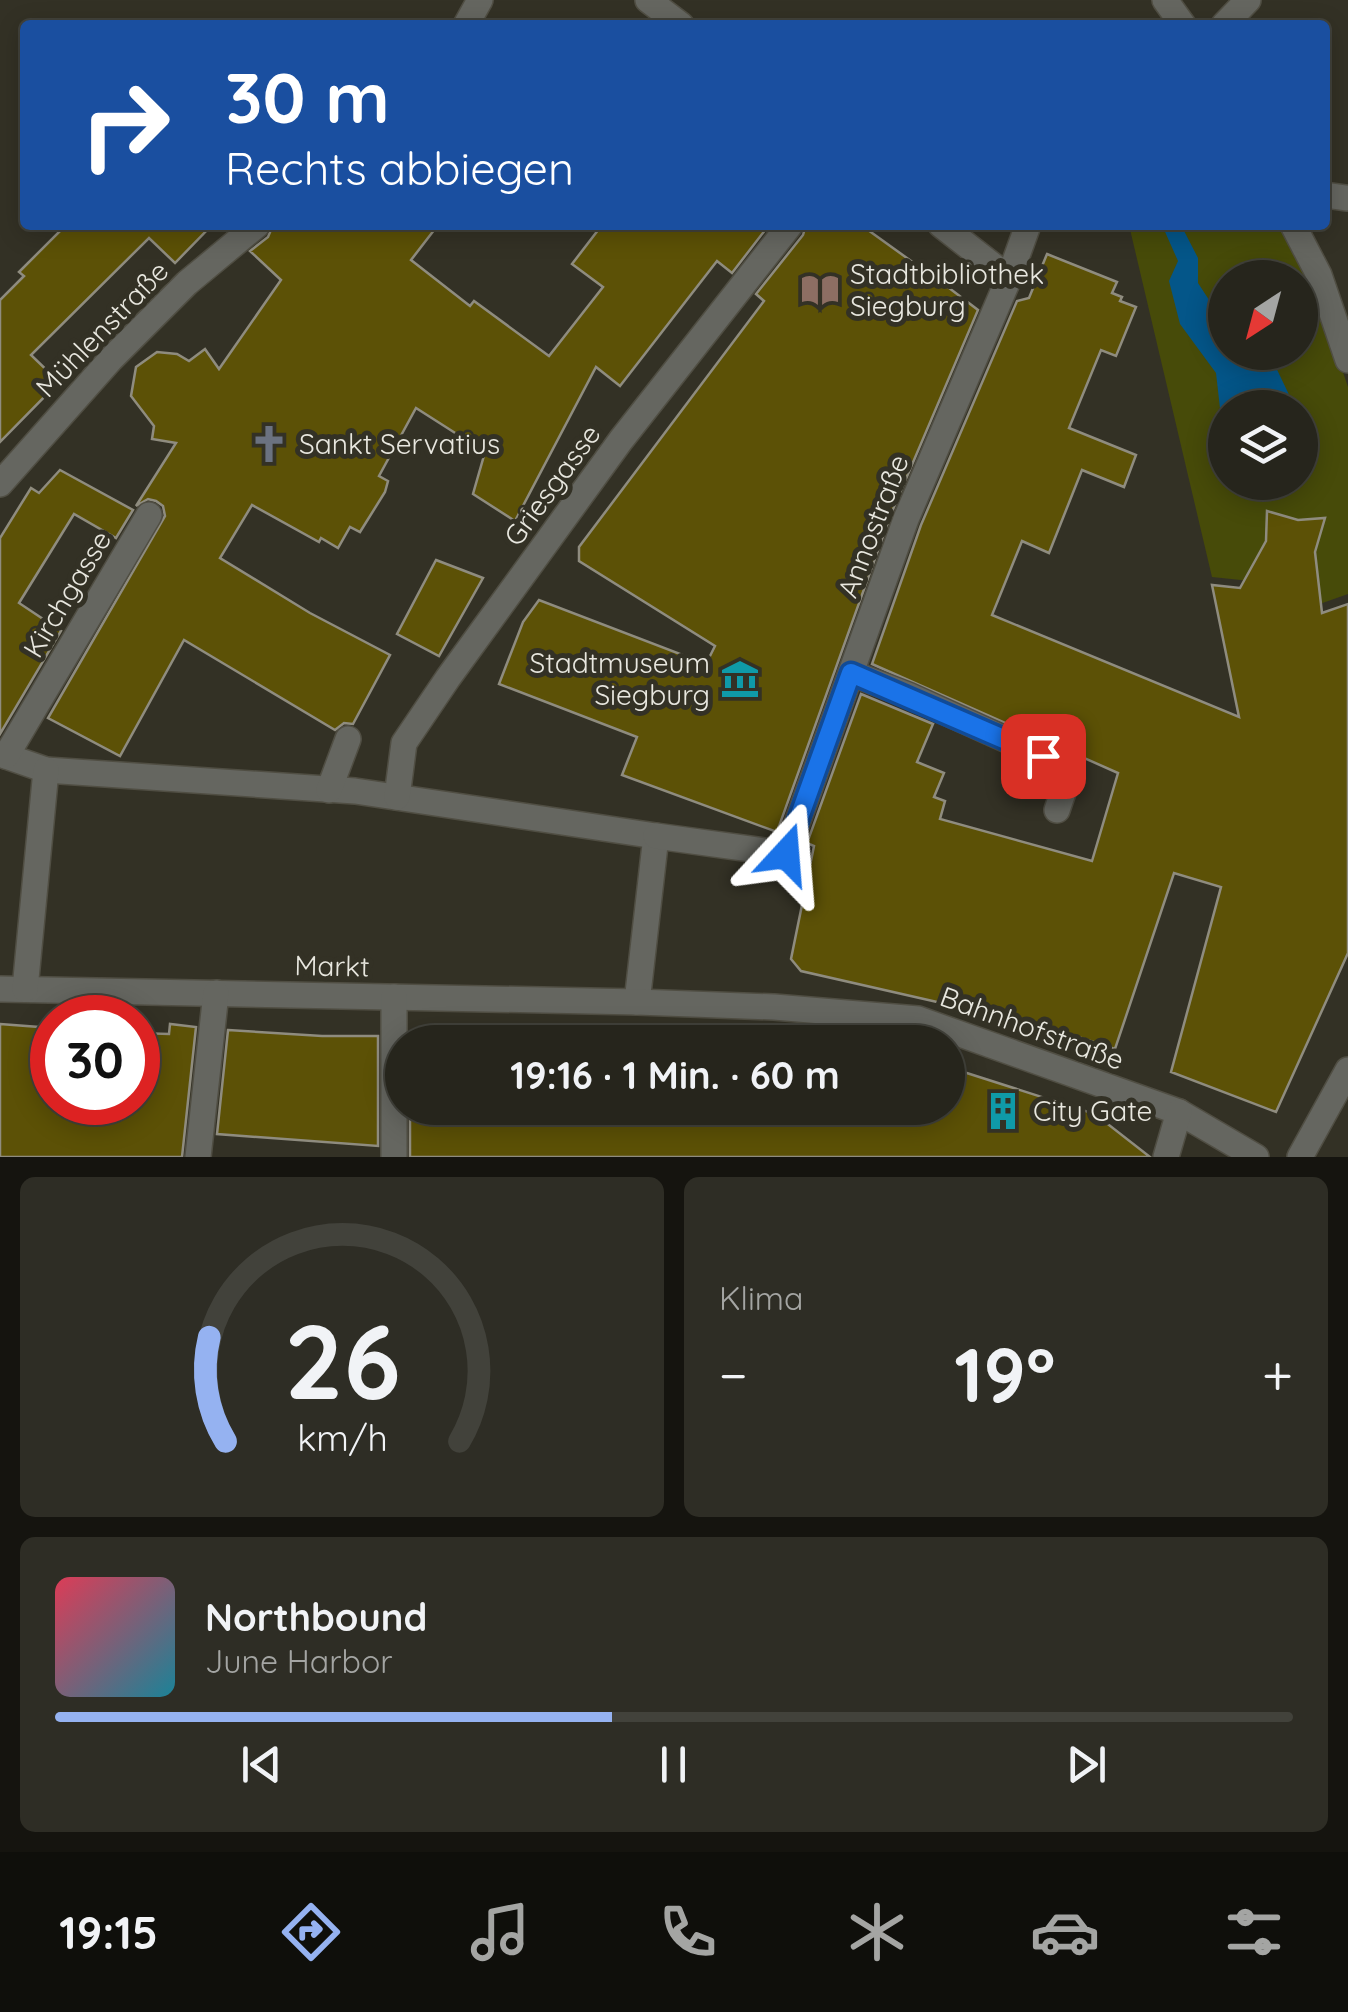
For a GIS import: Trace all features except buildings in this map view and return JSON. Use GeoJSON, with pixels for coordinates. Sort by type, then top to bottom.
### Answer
{"type":"FeatureCollection","features":[{"type":"Feature","properties":{"kind":"street"},"geometry":{"type":"LineString","coordinates":[[648,0],[674,20]]}},
{"type":"Feature","properties":{"kind":"street"},"geometry":{"type":"LineString","coordinates":[[1165,0],[1180,20]]}},
{"type":"Feature","properties":{"kind":"street"},"geometry":{"type":"LineString","coordinates":[[1229,20],[1248,0]]}},
{"type":"Feature","properties":{"kind":"street","name":"Mühlenstraße"},"geometry":{"type":"LineString","coordinates":[[0,484],[110,359],[186,283],[251,230]]}},
{"type":"Feature","properties":{"kind":"street","name":"Griesgasse"},"geometry":{"type":"LineString","coordinates":[[397,797],[404,742],[621,440],[786,230]]}},
{"type":"Feature","properties":{"kind":"street"},"geometry":{"type":"LineString","coordinates":[[947,230],[1009,278]]}},
{"type":"Feature","properties":{"kind":"street","name":"Annostraße"},"geometry":{"type":"LineString","coordinates":[[656,836],[786,854],[906,518],[1026,230]]}},
{"type":"Feature","properties":{"kind":"street"},"geometry":{"type":"LineString","coordinates":[[1296,230],[1319,275],[1348,360]]}},
{"type":"Feature","properties":{"kind":"street","name":"Kirchgasse"},"geometry":{"type":"LineString","coordinates":[[3,755],[150,515]]}},
{"type":"Feature","properties":{"kind":"street"},"geometry":{"type":"LineString","coordinates":[[851,673],[1071,769],[1057,810]]}},
{"type":"Feature","properties":{"kind":"street"},"geometry":{"type":"LineString","coordinates":[[329,790],[348,739]]}},
{"type":"Feature","properties":{"kind":"street"},"geometry":{"type":"LineString","coordinates":[[3,755],[46,770],[397,797],[656,836],[636,1002]]}},
{"type":"Feature","properties":{"kind":"street","name":"Markt"},"geometry":{"type":"LineString","coordinates":[[46,770],[13,989],[774,1008]]}},
{"type":"Feature","properties":{"kind":"street"},"geometry":{"type":"LineString","coordinates":[[198,1157],[216,993]]}},
{"type":"Feature","properties":{"kind":"street"},"geometry":{"type":"LineString","coordinates":[[394,997],[394,1157]]}},
{"type":"Feature","properties":{"kind":"street","name":"Bahnhofstraße"},"geometry":{"type":"LineString","coordinates":[[774,1008],[918,1020],[1179,1112],[1256,1157]]}},
{"type":"Feature","properties":{"kind":"street"},"geometry":{"type":"LineString","coordinates":[[1300,1157],[1348,1070]]}},
{"type":"Feature","properties":{"kind":"street"},"geometry":{"type":"LineString","coordinates":[[1166,1157],[1179,1112]]}},
{"type":"Feature","properties":{"kind":"shaded area"},"geometry":{"type":"Polygon","coordinates":[[[1130,230],[1282,230],[1300,260],[1208,260],[1208,370],[1318,370],[1318,299],[1348,387],[1348,594],[1314,606],[1279,584],[1212,577],[1130,230]]]}},
{"type":"Feature","properties":{"kind":"water"},"geometry":{"type":"Polygon","coordinates":[[[1164,230],[1184,230],[1198,258],[1198,283],[1208,298],[1208,362],[1180,324],[1169,281],[1178,261],[1164,230]]]}},
{"type":"Feature","properties":{"kind":"water"},"geometry":{"type":"Polygon","coordinates":[[[1214,370],[1277,370],[1287,390],[1218,390],[1214,370]]]}},
{"type":"Feature","properties":{"kind":"place","name":"Stadtbibliothek Siegburg"},"geometry":{"type":"Point","coordinates":[820,290]}},
{"type":"Feature","properties":{"kind":"place","name":"Sankt Servatius"},"geometry":{"type":"Point","coordinates":[269,444]}},
{"type":"Feature","properties":{"kind":"place","name":"Stadtmuseum Siegburg"},"geometry":{"type":"Point","coordinates":[740,679]}},
{"type":"Feature","properties":{"kind":"place","name":"City Gate"},"geometry":{"type":"Point","coordinates":[1003,1111]}},
{"type":"Feature","properties":{"kind":"route"},"geometry":{"type":"LineString","coordinates":[[786,854],[851,673],[1043,756]]}}]}
